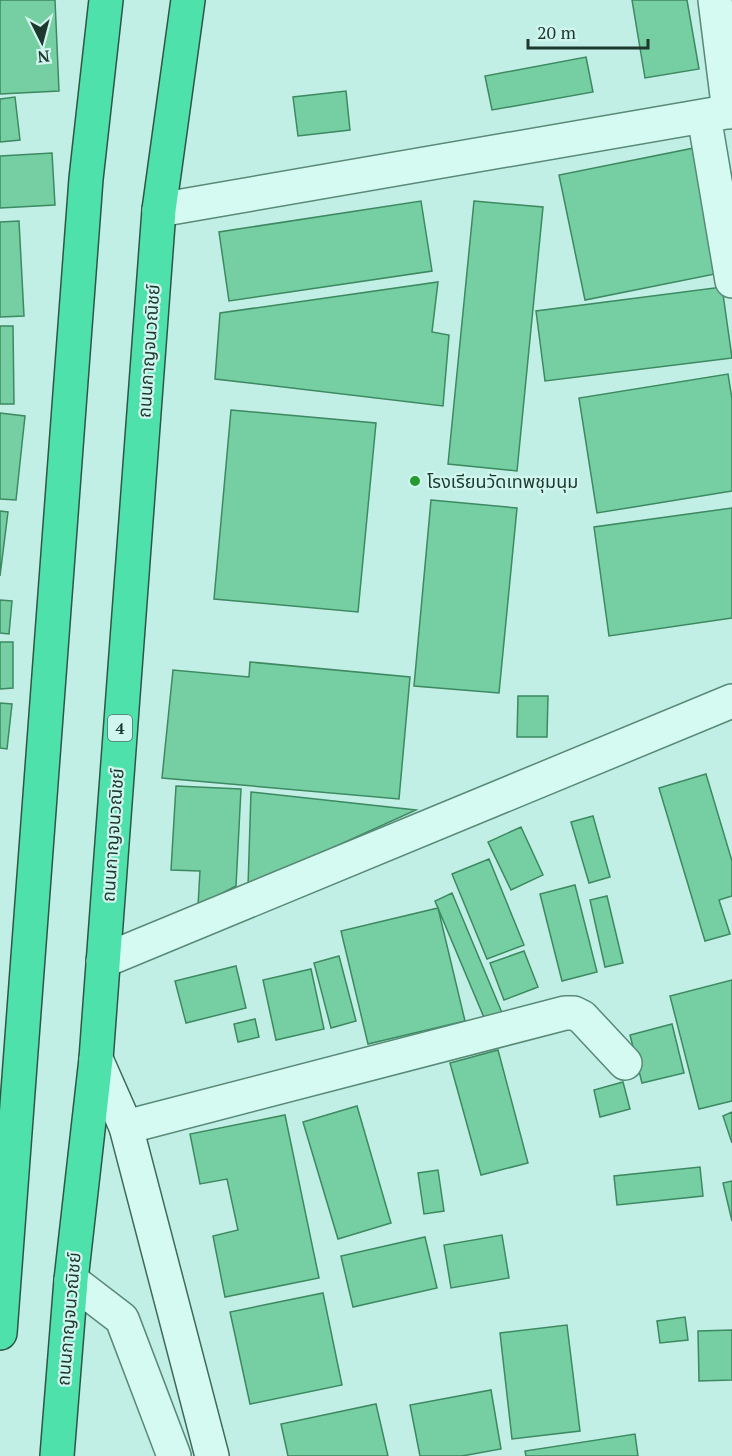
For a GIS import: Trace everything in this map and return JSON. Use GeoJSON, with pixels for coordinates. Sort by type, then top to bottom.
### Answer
{"type":"FeatureCollection","features":[{"type":"Feature","properties":{"kind":"highway"},"geometry":{"type":"LineString","coordinates":[[0,1333],[86,179],[106,0]]}},
{"type":"Feature","properties":{"kind":"highway","name":"ถนนกาญจนวณิชย์"},"geometry":{"type":"LineString","coordinates":[[57,1456],[71,1280],[96,1059],[159,210],[188,0]]}},
{"type":"Feature","properties":{"kind":"street"},"geometry":{"type":"LineString","coordinates":[[715,0],[732,281]]}},
{"type":"Feature","properties":{"kind":"street"},"geometry":{"type":"LineString","coordinates":[[159,210],[722,113]]}},
{"type":"Feature","properties":{"kind":"street"},"geometry":{"type":"LineString","coordinates":[[103,961],[732,701]]}},
{"type":"Feature","properties":{"kind":"street"},"geometry":{"type":"LineString","coordinates":[[126,1127],[565,1013],[574,1012],[582,1017],[625,1063]]}},
{"type":"Feature","properties":{"kind":"street"},"geometry":{"type":"LineString","coordinates":[[96,1059],[126,1127],[212,1456]]}},
{"type":"Feature","properties":{"kind":"street"},"geometry":{"type":"LineString","coordinates":[[71,1280],[122,1318],[174,1456]]}},
{"type":"Feature","properties":{"kind":"building"},"geometry":{"type":"Polygon","coordinates":[[[0,0],[55,0],[59,91],[0,94],[0,0]]]}},
{"type":"Feature","properties":{"kind":"building"},"geometry":{"type":"Polygon","coordinates":[[[632,0],[687,0],[699,69],[645,78],[632,0]]]}},
{"type":"Feature","properties":{"kind":"building"},"geometry":{"type":"Polygon","coordinates":[[[586,57],[593,92],[492,110],[485,76],[586,57]]]}},
{"type":"Feature","properties":{"kind":"building"},"geometry":{"type":"Polygon","coordinates":[[[346,91],[350,130],[298,136],[293,97],[346,91]]]}},
{"type":"Feature","properties":{"kind":"building"},"geometry":{"type":"Polygon","coordinates":[[[15,97],[20,140],[0,142],[0,99],[15,97]]]}},
{"type":"Feature","properties":{"kind":"building"},"geometry":{"type":"Polygon","coordinates":[[[694,148],[720,273],[585,300],[559,175],[694,148]]]}},
{"type":"Feature","properties":{"kind":"building"},"geometry":{"type":"Polygon","coordinates":[[[52,153],[55,205],[0,208],[0,156],[52,153]]]}},
{"type":"Feature","properties":{"kind":"building"},"geometry":{"type":"Polygon","coordinates":[[[421,201],[432,271],[229,301],[219,232],[421,201]]]}},
{"type":"Feature","properties":{"kind":"building"},"geometry":{"type":"Polygon","coordinates":[[[474,201],[543,207],[517,471],[448,464],[474,201]]]}},
{"type":"Feature","properties":{"kind":"building"},"geometry":{"type":"Polygon","coordinates":[[[19,221],[24,316],[0,317],[0,222],[19,221]]]}},
{"type":"Feature","properties":{"kind":"building"},"geometry":{"type":"Polygon","coordinates":[[[438,282],[432,332],[449,335],[443,406],[215,379],[220,313],[438,282]]]}},
{"type":"Feature","properties":{"kind":"building"},"geometry":{"type":"Polygon","coordinates":[[[722,287],[732,358],[545,381],[536,311],[722,287]]]}},
{"type":"Feature","properties":{"kind":"building"},"geometry":{"type":"Polygon","coordinates":[[[0,326],[13,326],[14,404],[0,404],[0,326]]]}},
{"type":"Feature","properties":{"kind":"building"},"geometry":{"type":"Polygon","coordinates":[[[728,374],[732,399],[732,491],[597,513],[579,398],[728,374]]]}},
{"type":"Feature","properties":{"kind":"building"},"geometry":{"type":"Polygon","coordinates":[[[231,410],[376,423],[358,612],[214,599],[231,410]]]}},
{"type":"Feature","properties":{"kind":"building"},"geometry":{"type":"Polygon","coordinates":[[[0,413],[25,416],[16,500],[0,499],[0,413]]]}},
{"type":"Feature","properties":{"kind":"building"},"geometry":{"type":"Polygon","coordinates":[[[431,500],[517,508],[499,693],[414,686],[431,500]]]}},
{"type":"Feature","properties":{"kind":"building"},"geometry":{"type":"Polygon","coordinates":[[[732,508],[732,618],[609,636],[594,527],[732,508]]]}},
{"type":"Feature","properties":{"kind":"building"},"geometry":{"type":"Polygon","coordinates":[[[0,511],[8,512],[0,576],[0,511]]]}},
{"type":"Feature","properties":{"kind":"building"},"geometry":{"type":"Polygon","coordinates":[[[0,600],[12,601],[9,634],[0,633],[0,600]]]}},
{"type":"Feature","properties":{"kind":"building"},"geometry":{"type":"Polygon","coordinates":[[[0,642],[13,642],[13,688],[0,689],[0,642]]]}},
{"type":"Feature","properties":{"kind":"building"},"geometry":{"type":"Polygon","coordinates":[[[250,662],[410,677],[399,799],[162,778],[173,670],[249,677],[250,662]]]}},
{"type":"Feature","properties":{"kind":"building"},"geometry":{"type":"Polygon","coordinates":[[[518,696],[548,696],[547,737],[517,737],[518,696]]]}},
{"type":"Feature","properties":{"kind":"building"},"geometry":{"type":"Polygon","coordinates":[[[0,703],[12,704],[7,749],[0,748],[0,703]]]}},
{"type":"Feature","properties":{"kind":"building"},"geometry":{"type":"Polygon","coordinates":[[[706,774],[732,861],[732,896],[719,900],[730,934],[705,941],[659,788],[706,774]]]}},
{"type":"Feature","properties":{"kind":"building"},"geometry":{"type":"Polygon","coordinates":[[[176,786],[241,789],[236,886],[198,906],[200,871],[171,870],[176,786]]]}},
{"type":"Feature","properties":{"kind":"building"},"geometry":{"type":"Polygon","coordinates":[[[251,792],[416,810],[248,886],[251,792]]]}},
{"type":"Feature","properties":{"kind":"building"},"geometry":{"type":"Polygon","coordinates":[[[593,816],[610,877],[589,883],[571,822],[593,816]]]}},
{"type":"Feature","properties":{"kind":"building"},"geometry":{"type":"Polygon","coordinates":[[[521,827],[543,875],[511,890],[488,842],[521,827]]]}},
{"type":"Feature","properties":{"kind":"building"},"geometry":{"type":"Polygon","coordinates":[[[489,859],[524,945],[487,959],[452,874],[489,859]]]}},
{"type":"Feature","properties":{"kind":"building"},"geometry":{"type":"Polygon","coordinates":[[[575,885],[597,972],[562,981],[540,894],[575,885]]]}},
{"type":"Feature","properties":{"kind":"building"},"geometry":{"type":"Polygon","coordinates":[[[452,893],[505,1020],[488,1027],[435,901],[452,893]]]}},
{"type":"Feature","properties":{"kind":"building"},"geometry":{"type":"Polygon","coordinates":[[[607,896],[623,963],[605,967],[590,900],[607,896]]]}},
{"type":"Feature","properties":{"kind":"building"},"geometry":{"type":"Polygon","coordinates":[[[438,908],[465,1021],[368,1044],[341,931],[438,908]]]}},
{"type":"Feature","properties":{"kind":"building"},"geometry":{"type":"Polygon","coordinates":[[[524,951],[538,987],[504,1000],[490,963],[524,951]]]}},
{"type":"Feature","properties":{"kind":"building"},"geometry":{"type":"Polygon","coordinates":[[[339,956],[356,1021],[331,1028],[314,963],[339,956]]]}},
{"type":"Feature","properties":{"kind":"building"},"geometry":{"type":"Polygon","coordinates":[[[236,966],[246,1008],[186,1023],[175,981],[236,966]]]}},
{"type":"Feature","properties":{"kind":"building"},"geometry":{"type":"Polygon","coordinates":[[[311,969],[324,1029],[276,1040],[263,980],[311,969]]]}},
{"type":"Feature","properties":{"kind":"building"},"geometry":{"type":"Polygon","coordinates":[[[732,980],[732,1101],[699,1109],[670,996],[732,980]]]}},
{"type":"Feature","properties":{"kind":"building"},"geometry":{"type":"Polygon","coordinates":[[[255,1019],[259,1037],[238,1042],[234,1024],[255,1019]]]}},
{"type":"Feature","properties":{"kind":"building"},"geometry":{"type":"Polygon","coordinates":[[[672,1024],[684,1073],[642,1083],[630,1035],[672,1024]]]}},
{"type":"Feature","properties":{"kind":"building"},"geometry":{"type":"Polygon","coordinates":[[[498,1050],[528,1163],[481,1175],[450,1063],[498,1050]]]}},
{"type":"Feature","properties":{"kind":"building"},"geometry":{"type":"Polygon","coordinates":[[[623,1082],[630,1109],[600,1117],[594,1090],[623,1082]]]}},
{"type":"Feature","properties":{"kind":"building"},"geometry":{"type":"Polygon","coordinates":[[[357,1106],[391,1223],[338,1239],[303,1122],[357,1106]]]}},
{"type":"Feature","properties":{"kind":"building"},"geometry":{"type":"Polygon","coordinates":[[[732,1112],[732,1143],[723,1116],[732,1112]]]}},
{"type":"Feature","properties":{"kind":"building"},"geometry":{"type":"Polygon","coordinates":[[[285,1115],[319,1278],[225,1297],[213,1236],[238,1230],[227,1179],[200,1184],[190,1134],[285,1115]]]}},
{"type":"Feature","properties":{"kind":"building"},"geometry":{"type":"Polygon","coordinates":[[[700,1167],[703,1196],[617,1205],[614,1176],[700,1167]]]}},
{"type":"Feature","properties":{"kind":"building"},"geometry":{"type":"Polygon","coordinates":[[[438,1170],[444,1211],[424,1214],[418,1173],[438,1170]]]}},
{"type":"Feature","properties":{"kind":"building"},"geometry":{"type":"Polygon","coordinates":[[[732,1181],[732,1221],[723,1183],[732,1181]]]}},
{"type":"Feature","properties":{"kind":"building"},"geometry":{"type":"Polygon","coordinates":[[[502,1235],[509,1278],[451,1288],[444,1245],[502,1235]]]}},
{"type":"Feature","properties":{"kind":"building"},"geometry":{"type":"Polygon","coordinates":[[[425,1237],[437,1288],[353,1307],[341,1256],[425,1237]]]}},
{"type":"Feature","properties":{"kind":"building"},"geometry":{"type":"Polygon","coordinates":[[[323,1293],[342,1385],[250,1404],[230,1312],[323,1293]]]}},
{"type":"Feature","properties":{"kind":"building"},"geometry":{"type":"Polygon","coordinates":[[[685,1317],[688,1340],[660,1343],[657,1321],[685,1317]]]}},
{"type":"Feature","properties":{"kind":"building"},"geometry":{"type":"Polygon","coordinates":[[[567,1325],[580,1431],[512,1439],[500,1333],[567,1325]]]}},
{"type":"Feature","properties":{"kind":"building"},"geometry":{"type":"Polygon","coordinates":[[[732,1330],[732,1380],[699,1381],[698,1331],[732,1330]]]}},
{"type":"Feature","properties":{"kind":"building"},"geometry":{"type":"Polygon","coordinates":[[[491,1390],[501,1449],[462,1456],[420,1456],[410,1405],[491,1390]]]}},
{"type":"Feature","properties":{"kind":"building"},"geometry":{"type":"Polygon","coordinates":[[[376,1404],[388,1456],[288,1456],[281,1424],[376,1404]]]}},
{"type":"Feature","properties":{"kind":"building"},"geometry":{"type":"Polygon","coordinates":[[[635,1434],[638,1456],[526,1456],[525,1451],[635,1434]]]}},
{"type":"Feature","properties":{"kind":"place","name":"โรงเรียนวัดเทพชุมนุม"},"geometry":{"type":"Point","coordinates":[415,481]}}]}
